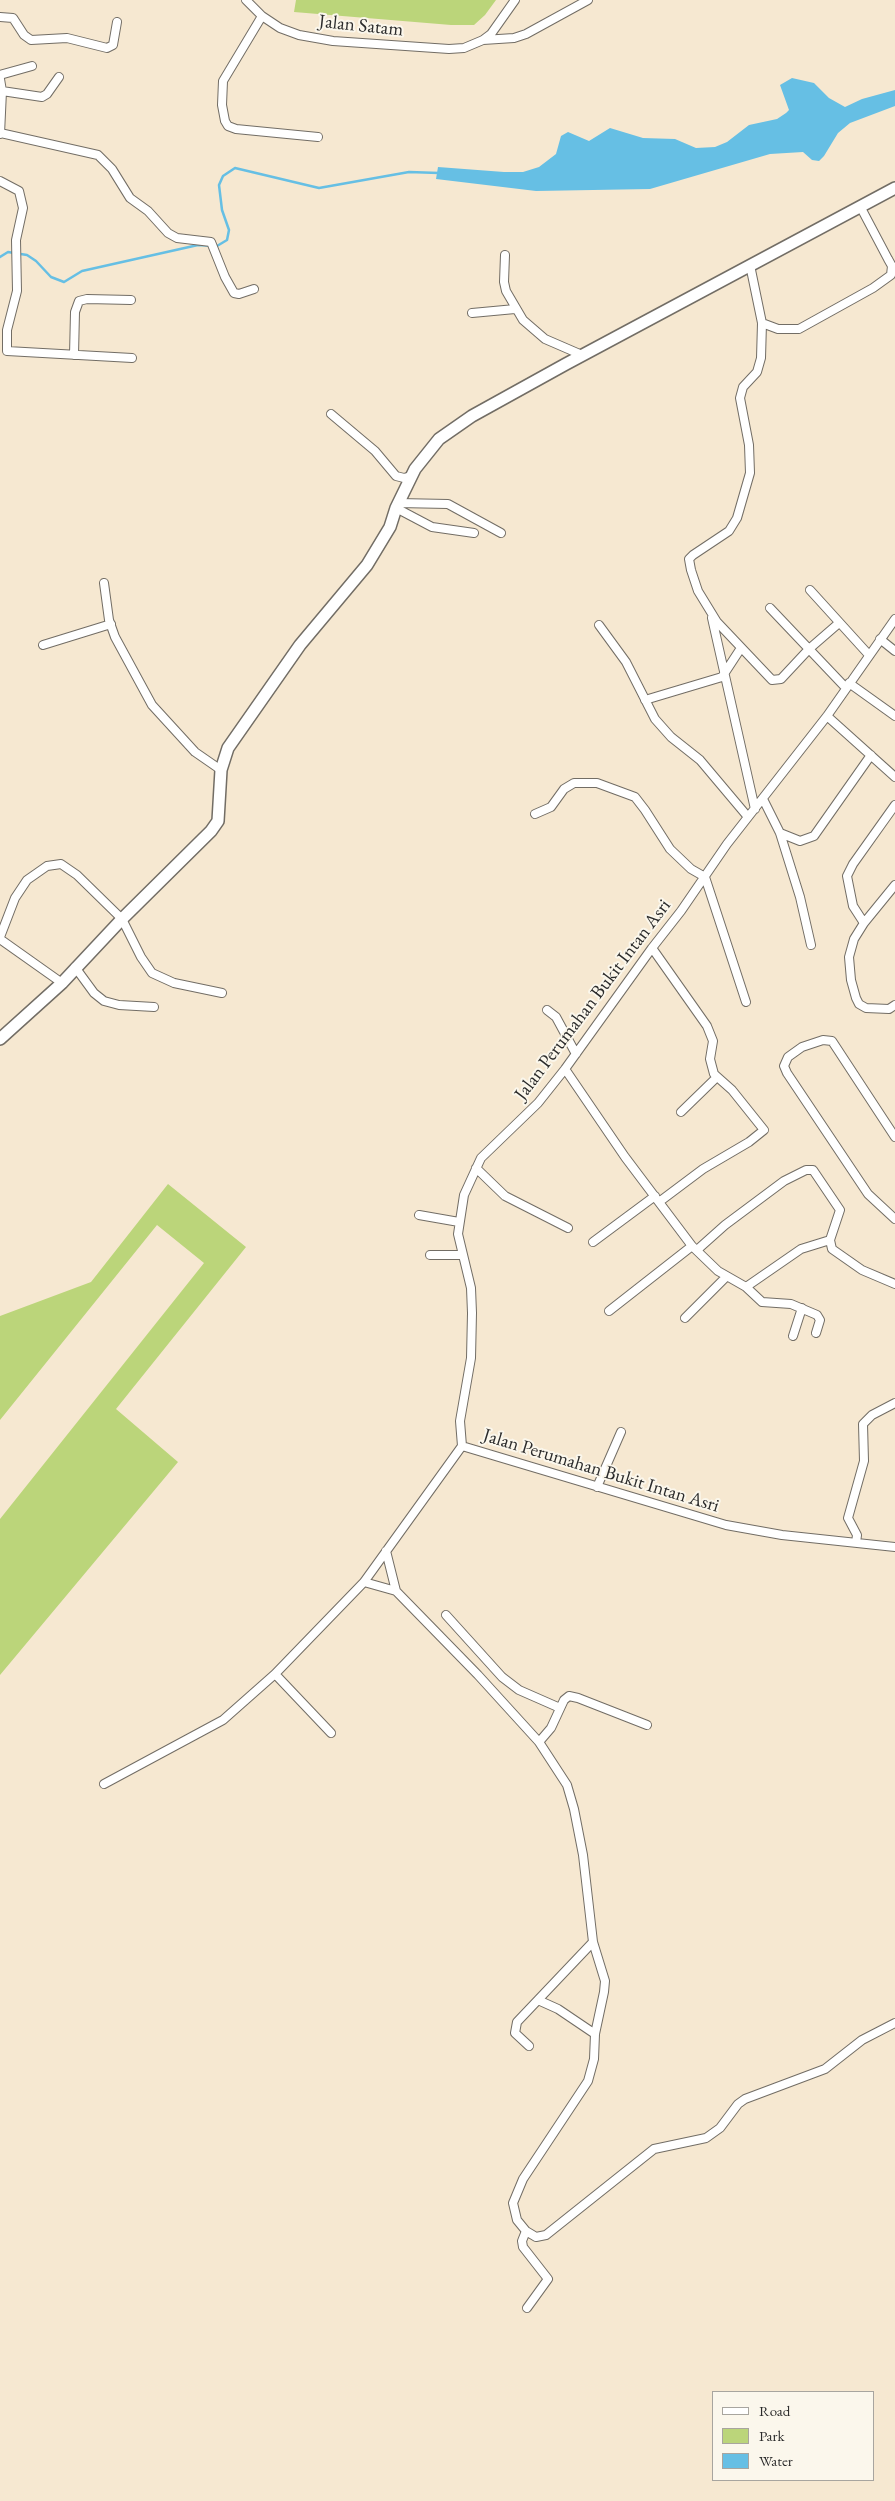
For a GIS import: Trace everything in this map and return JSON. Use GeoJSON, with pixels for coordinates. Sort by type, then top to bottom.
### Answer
{"type":"FeatureCollection","features":[{"type":"Feature","properties":{"kind":"street","name":"Jalan Satam"},"geometry":{"type":"LineString","coordinates":[[246,0],[262,16],[289,32],[333,41],[449,49],[464,48],[483,40]]}},
{"type":"Feature","properties":{"kind":"street"},"geometry":{"type":"LineString","coordinates":[[483,40],[491,34],[515,0]]}},
{"type":"Feature","properties":{"kind":"street"},"geometry":{"type":"LineString","coordinates":[[483,40],[514,38],[526,34],[588,0]]}},
{"type":"Feature","properties":{"kind":"street"},"geometry":{"type":"LineString","coordinates":[[0,17],[8,16],[15,19],[24,35],[31,40],[67,38],[107,48],[113,45],[117,22]]}},
{"type":"Feature","properties":{"kind":"street"},"geometry":{"type":"LineString","coordinates":[[262,16],[224,81],[222,105],[225,121],[228,126],[236,129],[318,137]]}},
{"type":"Feature","properties":{"kind":"street"},"geometry":{"type":"LineString","coordinates":[[0,75],[32,66]]}},
{"type":"Feature","properties":{"kind":"street"},"geometry":{"type":"LineString","coordinates":[[2,91],[42,97],[47,94],[59,77]]}},
{"type":"Feature","properties":{"kind":"street"},"geometry":{"type":"LineString","coordinates":[[0,79],[2,91],[0,134],[78,149],[98,155],[112,169],[130,198],[148,211],[168,233],[177,238],[206,240],[212,243],[225,277],[234,293],[239,294],[254,289]]}},
{"type":"Feature","properties":{"kind":"street"},"geometry":{"type":"LineString","coordinates":[[0,181],[16,188],[22,198],[21,222],[16,240],[18,291],[7,330],[6,349],[10,352],[132,358]]}},
{"type":"Feature","properties":{"kind":"street"},"geometry":{"type":"LineString","coordinates":[[0,1039],[62,983],[122,919],[211,831],[218,821],[221,770],[228,748],[294,653],[367,565],[390,527],[397,505],[411,476],[439,439],[472,416],[582,355],[895,188]]}},
{"type":"Feature","properties":{"kind":"street"},"geometry":{"type":"LineString","coordinates":[[762,323],[778,329],[799,329],[873,288],[891,275],[892,266],[860,206]]}},
{"type":"Feature","properties":{"kind":"street"},"geometry":{"type":"LineString","coordinates":[[505,255],[504,282],[515,309],[532,330],[554,343],[582,355]]}},
{"type":"Feature","properties":{"kind":"street"},"geometry":{"type":"LineString","coordinates":[[750,265],[762,323],[761,358],[757,372],[743,387],[740,398],[749,445],[750,473],[737,518],[729,531],[689,559],[698,591],[710,611],[766,675],[774,680],[781,679],[809,649],[839,623]]}},
{"type":"Feature","properties":{"kind":"street"},"geometry":{"type":"LineString","coordinates":[[74,355],[75,312],[79,301],[86,299],[131,300]]}},
{"type":"Feature","properties":{"kind":"street"},"geometry":{"type":"LineString","coordinates":[[472,314],[515,309]]}},
{"type":"Feature","properties":{"kind":"street"},"geometry":{"type":"LineString","coordinates":[[330,414],[375,451],[396,476],[404,478],[411,476]]}},
{"type":"Feature","properties":{"kind":"street"},"geometry":{"type":"LineString","coordinates":[[397,505],[448,504],[501,533]]}},
{"type":"Feature","properties":{"kind":"street"},"geometry":{"type":"LineString","coordinates":[[397,505],[432,527],[474,533]]}},
{"type":"Feature","properties":{"kind":"street"},"geometry":{"type":"LineString","coordinates":[[104,583],[110,624],[115,637],[152,705],[195,752],[221,770]]}},
{"type":"Feature","properties":{"kind":"street"},"geometry":{"type":"LineString","coordinates":[[810,590],[869,655]]}},
{"type":"Feature","properties":{"kind":"street"},"geometry":{"type":"LineString","coordinates":[[770,608],[809,649],[848,685],[895,716]]}},
{"type":"Feature","properties":{"kind":"street"},"geometry":{"type":"LineString","coordinates":[[710,611],[726,672],[755,809]]}},
{"type":"Feature","properties":{"kind":"street","name":"Jalan Perumahan Bukit Intan Asri"},"geometry":{"type":"LineString","coordinates":[[895,619],[827,716],[748,817],[566,1069],[526,1115],[488,1150],[476,1168],[464,1195],[459,1222],[459,1244],[471,1288],[472,1312],[471,1358],[459,1428],[462,1446],[726,1525],[782,1535],[895,1547]]}},
{"type":"Feature","properties":{"kind":"street"},"geometry":{"type":"LineString","coordinates":[[43,645],[110,624]]}},
{"type":"Feature","properties":{"kind":"street"},"geometry":{"type":"LineString","coordinates":[[599,625],[626,662],[645,700],[662,728],[700,760],[748,817]]}},
{"type":"Feature","properties":{"kind":"street"},"geometry":{"type":"LineString","coordinates":[[880,639],[895,652]]}},
{"type":"Feature","properties":{"kind":"street"},"geometry":{"type":"LineString","coordinates":[[645,700],[719,679],[726,672],[741,648]]}},
{"type":"Feature","properties":{"kind":"street"},"geometry":{"type":"LineString","coordinates":[[827,716],[895,777]]}},
{"type":"Feature","properties":{"kind":"street"},"geometry":{"type":"LineString","coordinates":[[780,833],[800,842],[814,836],[871,755]]}},
{"type":"Feature","properties":{"kind":"street"},"geometry":{"type":"LineString","coordinates":[[535,814],[551,807],[562,791],[570,784],[597,783],[621,790],[635,798],[641,804],[662,839],[680,860],[705,877],[746,1002]]}},
{"type":"Feature","properties":{"kind":"street"},"geometry":{"type":"LineString","coordinates":[[763,799],[780,833],[800,897],[811,945]]}},
{"type":"Feature","properties":{"kind":"street"},"geometry":{"type":"LineString","coordinates":[[864,923],[853,906],[848,889],[847,876],[853,864],[895,805]]}},
{"type":"Feature","properties":{"kind":"street"},"geometry":{"type":"LineString","coordinates":[[62,983],[0,938],[7,915],[24,885],[42,868],[57,863],[66,866],[77,875],[122,919],[146,967],[156,976],[174,983],[222,993]]}},
{"type":"Feature","properties":{"kind":"street"},"geometry":{"type":"LineString","coordinates":[[895,885],[864,923],[854,939],[849,957],[851,980],[859,1004],[866,1008],[889,1009],[895,1005]]}},
{"type":"Feature","properties":{"kind":"street"},"geometry":{"type":"LineString","coordinates":[[593,1242],[702,1169],[731,1154],[764,1130],[732,1090],[717,1077],[710,1065],[712,1041],[707,1026],[652,948]]}},
{"type":"Feature","properties":{"kind":"street"},"geometry":{"type":"LineString","coordinates":[[75,968],[94,993],[104,1001],[119,1005],[154,1007]]}},
{"type":"Feature","properties":{"kind":"street"},"geometry":{"type":"LineString","coordinates":[[547,1010],[556,1017],[576,1054]]}},
{"type":"Feature","properties":{"kind":"street"},"geometry":{"type":"LineString","coordinates":[[895,1137],[832,1041],[823,1040],[802,1047],[788,1056],[784,1066],[787,1073],[868,1194],[895,1219]]}},
{"type":"Feature","properties":{"kind":"street"},"geometry":{"type":"LineString","coordinates":[[566,1069],[657,1199],[695,1248],[726,1277],[746,1287],[764,1303],[791,1304],[819,1318],[816,1333]]}},
{"type":"Feature","properties":{"kind":"street"},"geometry":{"type":"LineString","coordinates":[[682,1112],[717,1077]]}},
{"type":"Feature","properties":{"kind":"street"},"geometry":{"type":"LineString","coordinates":[[476,1168],[505,1196],[568,1228]]}},
{"type":"Feature","properties":{"kind":"street"},"geometry":{"type":"LineString","coordinates":[[609,1311],[784,1181],[809,1169],[816,1172],[840,1208],[840,1216],[830,1240],[834,1251],[876,1278],[895,1284]]}},
{"type":"Feature","properties":{"kind":"street"},"geometry":{"type":"LineString","coordinates":[[419,1215],[459,1222]]}},
{"type":"Feature","properties":{"kind":"street"},"geometry":{"type":"LineString","coordinates":[[746,1287],[801,1249],[830,1240]]}},
{"type":"Feature","properties":{"kind":"street"},"geometry":{"type":"LineString","coordinates":[[430,1256],[462,1255]]}},
{"type":"Feature","properties":{"kind":"street"},"geometry":{"type":"LineString","coordinates":[[685,1318],[726,1277]]}},
{"type":"Feature","properties":{"kind":"street"},"geometry":{"type":"LineString","coordinates":[[793,1336],[802,1308]]}},
{"type":"Feature","properties":{"kind":"street"},"geometry":{"type":"LineString","coordinates":[[856,1543],[857,1535],[848,1518],[864,1461],[863,1424],[872,1415],[895,1403]]}},
{"type":"Feature","properties":{"kind":"street"},"geometry":{"type":"LineString","coordinates":[[597,1487],[621,1432]]}},
{"type":"Feature","properties":{"kind":"street"},"geometry":{"type":"LineString","coordinates":[[104,1784],[223,1720],[275,1674],[364,1582],[462,1446]]}},
{"type":"Feature","properties":{"kind":"street"},"geometry":{"type":"LineString","coordinates":[[386,1551],[396,1591]]}},
{"type":"Feature","properties":{"kind":"street"},"geometry":{"type":"LineString","coordinates":[[364,1582],[396,1591],[540,1742],[567,1785],[574,1809],[583,1855],[593,1942],[605,1981],[594,2034],[594,2059],[588,2081],[528,2172],[514,2200],[514,2213],[526,2231],[536,2237],[546,2235],[654,2149],[706,2138],[720,2128],[738,2104],[745,2099],[826,2069],[862,2040],[895,2023]]}},
{"type":"Feature","properties":{"kind":"street"},"geometry":{"type":"LineString","coordinates":[[446,1615],[489,1664],[520,1690],[560,1708]]}},
{"type":"Feature","properties":{"kind":"street"},"geometry":{"type":"LineString","coordinates":[[478,1675],[489,1664]]}},
{"type":"Feature","properties":{"kind":"street"},"geometry":{"type":"LineString","coordinates":[[275,1674],[331,1733]]}},
{"type":"Feature","properties":{"kind":"street"},"geometry":{"type":"LineString","coordinates":[[540,1742],[551,1728],[565,1699],[575,1696],[647,1726]]}},
{"type":"Feature","properties":{"kind":"street"},"geometry":{"type":"LineString","coordinates":[[529,2046],[518,2037],[515,2028],[520,2018],[593,1942]]}},
{"type":"Feature","properties":{"kind":"street"},"geometry":{"type":"LineString","coordinates":[[538,2000],[558,2009],[594,2034]]}},
{"type":"Feature","properties":{"kind":"street"},"geometry":{"type":"LineString","coordinates":[[526,2231],[522,2241],[524,2246],[548,2279],[546,2285],[527,2308]]}},
{"type":"Feature","properties":{"kind":"green space"},"geometry":{"type":"Polygon","coordinates":[[[296,0],[496,0],[485,15],[474,25],[451,25],[294,12],[296,0]]]}},
{"type":"Feature","properties":{"kind":"green space"},"geometry":{"type":"Polygon","coordinates":[[[168,1184],[246,1247],[116,1409],[178,1462],[0,1675],[0,1519],[204,1263],[157,1225],[0,1420],[0,1316],[91,1282],[168,1184]]]}},
{"type":"Feature","properties":{"kind":"water"},"geometry":{"type":"Polygon","coordinates":[[[792,78],[814,83],[829,98],[845,107],[862,99],[895,90],[895,106],[850,123],[838,133],[819,161],[812,160],[803,152],[770,154],[650,189],[536,191],[436,179],[438,167],[523,172],[539,167],[556,154],[561,136],[568,132],[589,141],[610,128],[643,138],[675,139],[696,148],[715,147],[727,142],[749,125],[777,119],[786,113],[789,110],[780,85],[792,78]]]}},
{"type":"Feature","properties":{"kind":"waterway"},"geometry":{"type":"LineString","coordinates":[[0,257],[8,252],[27,255],[36,261],[51,277],[64,282],[82,271],[198,245],[217,246],[227,240],[229,230],[222,210],[219,185],[223,176],[235,168],[319,188],[409,172],[439,173]]}}]}
